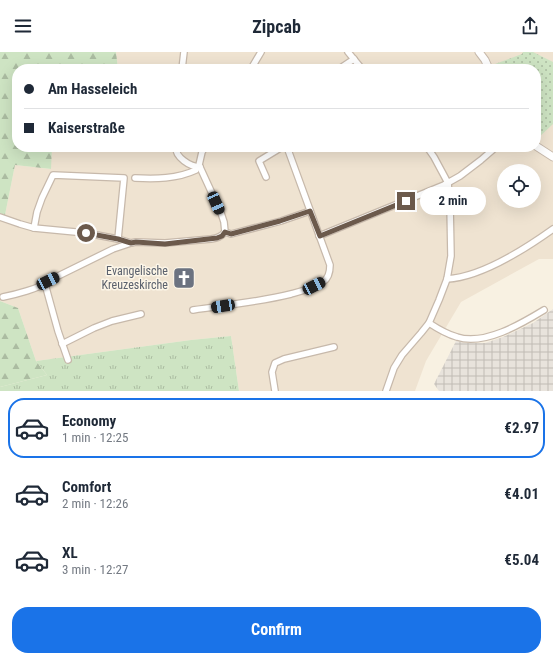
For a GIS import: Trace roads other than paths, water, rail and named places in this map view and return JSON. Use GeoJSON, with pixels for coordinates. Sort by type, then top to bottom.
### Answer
{"type":"FeatureCollection","features":[{"type":"Feature","properties":{"kind":"street"},"geometry":{"type":"LineString","coordinates":[[183,64],[184,52]]}},
{"type":"Feature","properties":{"kind":"street"},"geometry":{"type":"LineString","coordinates":[[254,64],[261,52]]}},
{"type":"Feature","properties":{"kind":"street"},"geometry":{"type":"LineString","coordinates":[[348,52],[358,64]]}},
{"type":"Feature","properties":{"kind":"street"},"geometry":{"type":"LineString","coordinates":[[479,52],[487,64]]}},
{"type":"Feature","properties":{"kind":"street"},"geometry":{"type":"LineString","coordinates":[[346,64],[354,59]]}},
{"type":"Feature","properties":{"kind":"street"},"geometry":{"type":"LineString","coordinates":[[541,149],[553,157]]}},
{"type":"Feature","properties":{"kind":"street"},"geometry":{"type":"LineString","coordinates":[[3,297],[22,293],[45,284],[48,281],[113,249],[131,243],[165,244],[211,239],[222,236],[225,232],[221,213],[199,167],[188,163],[176,152]]}},
{"type":"Feature","properties":{"kind":"street"},"geometry":{"type":"LineString","coordinates":[[135,178],[172,178],[192,172],[200,165],[202,152]]}},
{"type":"Feature","properties":{"kind":"street"},"geometry":{"type":"LineString","coordinates":[[266,176],[259,161],[274,152]]}},
{"type":"Feature","properties":{"kind":"street"},"geometry":{"type":"LineString","coordinates":[[193,310],[274,298],[299,292],[323,282],[328,278],[330,265],[289,152]]}},
{"type":"Feature","properties":{"kind":"street"},"geometry":{"type":"LineString","coordinates":[[386,391],[394,368],[402,355],[428,323],[439,300],[446,279],[451,256],[448,183],[430,152]]}},
{"type":"Feature","properties":{"kind":"street"},"geometry":{"type":"LineString","coordinates":[[320,236],[444,185],[460,176],[490,152]]}},
{"type":"Feature","properties":{"kind":"street"},"geometry":{"type":"LineString","coordinates":[[34,228],[37,212],[42,198],[53,175],[124,178],[118,239]]}},
{"type":"Feature","properties":{"kind":"street"},"geometry":{"type":"LineString","coordinates":[[225,232],[231,234],[280,221],[310,211]]}},
{"type":"Feature","properties":{"kind":"street"},"geometry":{"type":"LineString","coordinates":[[0,216],[34,228],[86,233],[131,243]]}},
{"type":"Feature","properties":{"kind":"street"},"geometry":{"type":"LineString","coordinates":[[446,279],[469,275],[508,258],[553,229]]}},
{"type":"Feature","properties":{"kind":"street"},"geometry":{"type":"LineString","coordinates":[[45,284],[68,360]]}},
{"type":"Feature","properties":{"kind":"street"},"geometry":{"type":"LineString","coordinates":[[428,323],[458,338],[473,339],[496,334],[515,326],[544,310]]}},
{"type":"Feature","properties":{"kind":"street"},"geometry":{"type":"LineString","coordinates":[[62,344],[112,321],[141,314]]}},
{"type":"Feature","properties":{"kind":"street"},"geometry":{"type":"LineString","coordinates":[[275,391],[272,372],[275,364],[279,361],[334,347]]}},
{"type":"Feature","properties":{"kind":"place","name":"Evangelische Kreuzeskirche"},"geometry":{"type":"Point","coordinates":[184,278]}}]}
